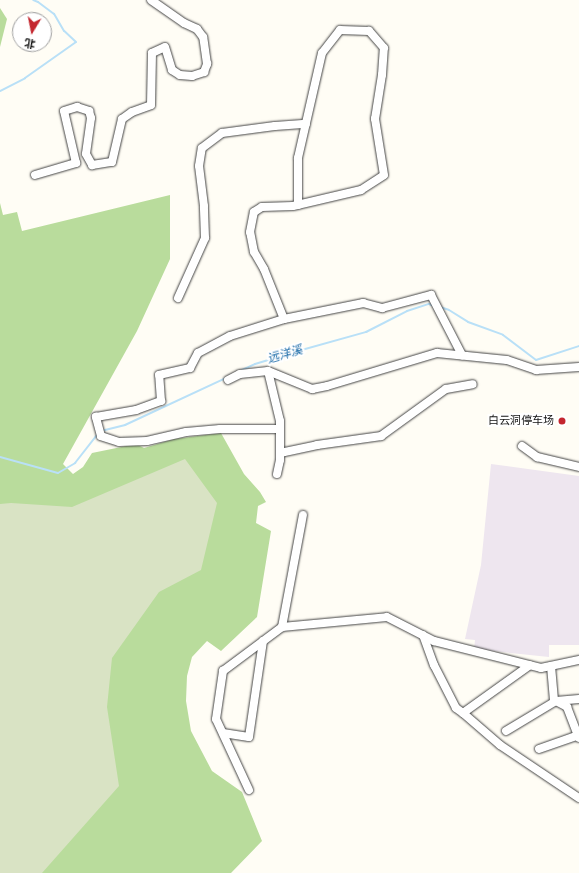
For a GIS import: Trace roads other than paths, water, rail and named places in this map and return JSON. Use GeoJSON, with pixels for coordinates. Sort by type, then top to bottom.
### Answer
{"type":"FeatureCollection","features":[{"type":"Feature","properties":{"kind":"street"},"geometry":{"type":"LineString","coordinates":[[35,174],[76,163],[64,111],[77,107],[88,110],[90,114],[86,154],[92,165],[112,162],[122,119],[132,112],[151,105],[152,53],[165,47],[172,70],[180,75],[192,76],[204,72],[207,64],[203,37],[197,29],[184,23],[151,0]]}},
{"type":"Feature","properties":{"kind":"street"},"geometry":{"type":"LineString","coordinates":[[284,319],[264,269],[254,252],[250,232],[254,212],[262,207],[298,205],[361,190],[384,175],[375,119],[382,74],[384,48],[369,31],[340,30],[322,53],[298,158],[298,205]]}},
{"type":"Feature","properties":{"kind":"street"},"geometry":{"type":"LineString","coordinates":[[178,298],[190,266],[205,238],[204,206],[199,166],[202,148],[222,133],[275,126],[306,124]]}},
{"type":"Feature","properties":{"kind":"street"},"geometry":{"type":"LineString","coordinates":[[280,429],[220,428],[186,432],[147,441],[119,442],[101,436],[96,417],[136,410],[161,401],[159,376],[190,368],[198,353],[230,336],[284,319],[363,303],[382,308],[431,295],[462,355]]}},
{"type":"Feature","properties":{"kind":"street"},"geometry":{"type":"LineString","coordinates":[[228,380],[240,374],[268,371],[312,389],[327,386],[437,353],[507,360],[536,370],[579,367]]}},
{"type":"Feature","properties":{"kind":"street"},"geometry":{"type":"LineString","coordinates":[[268,371],[280,421],[280,453],[277,474]]}},
{"type":"Feature","properties":{"kind":"street"},"geometry":{"type":"LineString","coordinates":[[280,453],[317,445],[381,436],[446,389],[473,384]]}},
{"type":"Feature","properties":{"kind":"street"},"geometry":{"type":"LineString","coordinates":[[522,446],[537,457],[579,466]]}},
{"type":"Feature","properties":{"kind":"street"},"geometry":{"type":"LineString","coordinates":[[282,627],[303,515]]}},
{"type":"Feature","properties":{"kind":"street"},"geometry":{"type":"LineString","coordinates":[[249,790],[216,718],[223,671],[282,627],[387,617],[434,641],[540,668],[579,660]]}},
{"type":"Feature","properties":{"kind":"street"},"geometry":{"type":"LineString","coordinates":[[423,635],[434,665],[456,708],[500,745],[579,798]]}},
{"type":"Feature","properties":{"kind":"street"},"geometry":{"type":"LineString","coordinates":[[223,733],[249,737],[263,641]]}},
{"type":"Feature","properties":{"kind":"street"},"geometry":{"type":"LineString","coordinates":[[463,713],[530,665]]}},
{"type":"Feature","properties":{"kind":"street"},"geometry":{"type":"LineString","coordinates":[[539,749],[579,736],[567,707],[554,700],[551,666]]}},
{"type":"Feature","properties":{"kind":"street"},"geometry":{"type":"LineString","coordinates":[[506,731],[556,701],[579,699]]}},
{"type":"Feature","properties":{"kind":"waterway"},"geometry":{"type":"LineString","coordinates":[[0,91],[25,78],[76,42],[64,31],[54,14],[33,0]]}},
{"type":"Feature","properties":{"kind":"waterway","name":"远洋溪"},"geometry":{"type":"LineString","coordinates":[[242,370],[255,364],[366,332],[407,311],[429,304],[434,306]]}},
{"type":"Feature","properties":{"kind":"waterway","name":"远洋溪"},"geometry":{"type":"LineString","coordinates":[[440,307],[449,310],[468,322],[503,335],[536,360],[579,346]]}},
{"type":"Feature","properties":{"kind":"waterway","name":"远洋溪"},"geometry":{"type":"LineString","coordinates":[[101,431],[125,425],[226,378]]}},
{"type":"Feature","properties":{"kind":"waterway","name":"远洋溪"},"geometry":{"type":"LineString","coordinates":[[0,457],[58,473],[75,463],[98,434]]}},
{"type":"Feature","properties":{"kind":"place","name":"白云洞停车场"},"geometry":{"type":"Point","coordinates":[562,421]}}]}
